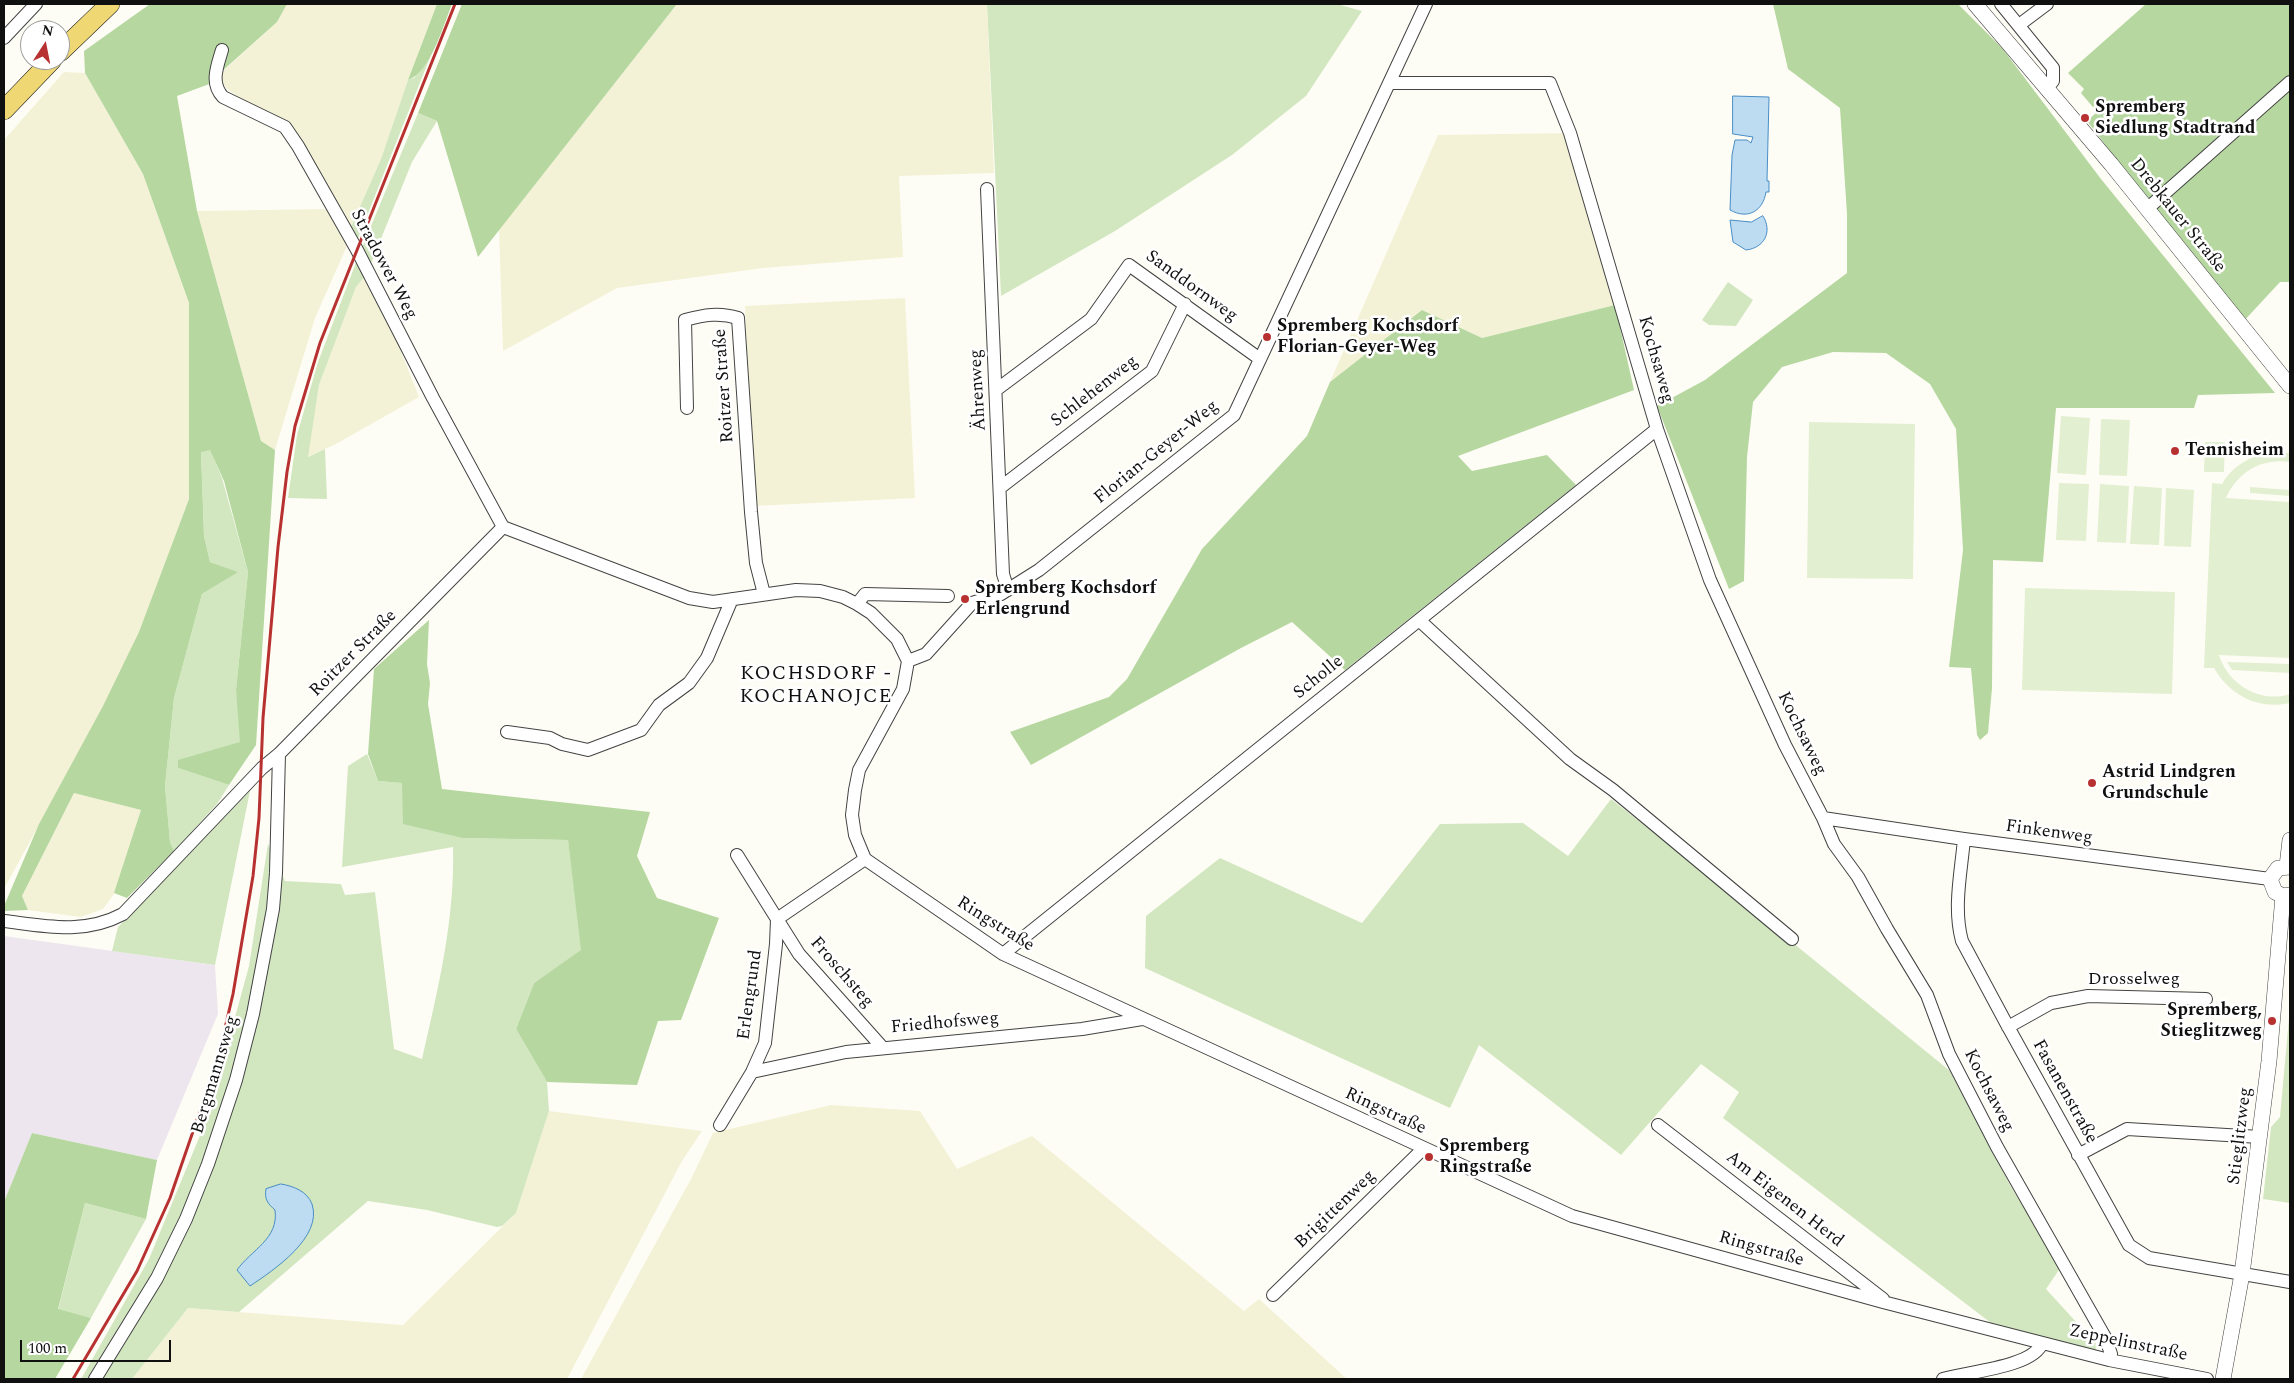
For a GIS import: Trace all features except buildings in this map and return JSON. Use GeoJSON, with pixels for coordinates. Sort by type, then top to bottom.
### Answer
{"type":"FeatureCollection","features":[{"type":"Feature","properties":{"kind":"main road"},"geometry":{"type":"LineString","coordinates":[[70,42],[110,4]]}},
{"type":"Feature","properties":{"kind":"main road"},"geometry":{"type":"LineString","coordinates":[[4,110],[42,70]]}},
{"type":"Feature","properties":{"kind":"street"},"geometry":{"type":"LineString","coordinates":[[4,38],[36,4]]}},
{"type":"Feature","properties":{"kind":"street","name":"Florian-Geyer-Weg"},"geometry":{"type":"LineString","coordinates":[[908,661],[926,654],[972,602],[1008,590],[1039,570],[1234,415],[1426,4]]}},
{"type":"Feature","properties":{"kind":"street","name":"Drebkauer Straße"},"geometry":{"type":"LineString","coordinates":[[1975,4],[2147,209],[2290,386]]}},
{"type":"Feature","properties":{"kind":"street"},"geometry":{"type":"LineString","coordinates":[[2001,4],[2053,68],[2053,82],[2047,88]]}},
{"type":"Feature","properties":{"kind":"street"},"geometry":{"type":"LineString","coordinates":[[2019,25],[2047,4]]}},
{"type":"Feature","properties":{"kind":"street","name":"Stradower Weg"},"geometry":{"type":"LineString","coordinates":[[222,50],[214,77],[217,91],[223,97],[285,127],[298,146],[357,250],[433,398],[503,527]]}},
{"type":"Feature","properties":{"kind":"street"},"geometry":{"type":"LineString","coordinates":[[2147,209],[2290,82]]}},
{"type":"Feature","properties":{"kind":"street","name":"Kochsaweg"},"geometry":{"type":"LineString","coordinates":[[1390,83],[1550,83],[1570,133],[1657,429],[1710,580],[1785,745],[1823,818],[1834,844],[1858,877],[1887,929],[1928,995],[1955,1065],[2048,1240],[2106,1339],[2111,1354],[2110,1360]]}},
{"type":"Feature","properties":{"kind":"street","name":"Ährenweg"},"geometry":{"type":"LineString","coordinates":[[987,189],[1001,488],[1003,574],[1008,590]]}},
{"type":"Feature","properties":{"kind":"street","name":"Sanddornweg"},"geometry":{"type":"LineString","coordinates":[[996,390],[1091,320],[1129,265],[1260,359]]}},
{"type":"Feature","properties":{"kind":"street","name":"Schlehenweg"},"geometry":{"type":"LineString","coordinates":[[1001,488],[1152,371],[1185,304]]}},
{"type":"Feature","properties":{"kind":"street","name":"Roitzer Straße"},"geometry":{"type":"LineString","coordinates":[[687,408],[685,320],[702,315],[723,313],[738,318],[756,563],[764,594]]}},
{"type":"Feature","properties":{"kind":"street","name":"Scholle"},"geometry":{"type":"LineString","coordinates":[[1003,954],[1657,429]]}},
{"type":"Feature","properties":{"kind":"street"},"geometry":{"type":"LineString","coordinates":[[503,527],[689,598],[713,602],[796,590],[820,591],[843,597],[871,613],[897,639],[908,661],[903,690],[859,770],[852,815],[854,835],[866,859],[777,919],[737,855]]}},
{"type":"Feature","properties":{"kind":"street","name":"Roitzer Straße"},"geometry":{"type":"LineString","coordinates":[[4,921],[61,928],[86,927],[107,922],[123,914],[262,768],[279,754],[503,527]]}},
{"type":"Feature","properties":{"kind":"street"},"geometry":{"type":"LineString","coordinates":[[858,604],[865,594],[948,596]]}},
{"type":"Feature","properties":{"kind":"street"},"geometry":{"type":"LineString","coordinates":[[507,732],[550,738],[562,744],[588,750],[641,730],[659,705],[689,683],[707,658],[732,599]]}},
{"type":"Feature","properties":{"kind":"street"},"geometry":{"type":"LineString","coordinates":[[1419,620],[1570,758],[1613,790],[1792,939]]}},
{"type":"Feature","properties":{"kind":"street","name":"Bergmannsweg"},"geometry":{"type":"LineString","coordinates":[[95,1379],[157,1278],[186,1219],[208,1164],[236,1080],[253,1014],[273,909],[276,873],[279,754]]}},
{"type":"Feature","properties":{"kind":"street","name":"Finkenweg"},"geometry":{"type":"LineString","coordinates":[[1823,818],[1964,839],[2270,879]]}},
{"type":"Feature","properties":{"kind":"street","name":"Fasanenstraße"},"geometry":{"type":"LineString","coordinates":[[1964,839],[1958,909],[1958,926],[1962,941],[2129,1245],[2149,1258],[2290,1282]]}},
{"type":"Feature","properties":{"kind":"street"},"geometry":{"type":"LineString","coordinates":[[2287,895],[2275,892],[2270,879],[2274,871],[2288,867],[2290,840]]}},
{"type":"Feature","properties":{"kind":"street","name":"Ringstraße"},"geometry":{"type":"LineString","coordinates":[[866,859],[1003,954],[1572,1216],[1889,1304],[2042,1343]]}},
{"type":"Feature","properties":{"kind":"street","name":"Stieglitzweg"},"geometry":{"type":"LineString","coordinates":[[2223,1379],[2242,1274],[2260,1137],[2287,895]]}},
{"type":"Feature","properties":{"kind":"street","name":"Froschsteg"},"geometry":{"type":"LineString","coordinates":[[777,919],[799,954],[882,1047]]}},
{"type":"Feature","properties":{"kind":"street","name":"Erlengrund"},"geometry":{"type":"LineString","coordinates":[[720,1125],[752,1072],[765,1043],[777,919]]}},
{"type":"Feature","properties":{"kind":"street","name":"Drosselweg"},"geometry":{"type":"LineString","coordinates":[[2008,1027],[2051,1003],[2088,996],[2206,998]]}},
{"type":"Feature","properties":{"kind":"street","name":"Friedhofsweg"},"geometry":{"type":"LineString","coordinates":[[752,1072],[846,1052],[882,1047],[1082,1029],[1142,1019]]}},
{"type":"Feature","properties":{"kind":"street","name":"Am Eigenen Herd"},"geometry":{"type":"LineString","coordinates":[[1658,1125],[1889,1304]]}},
{"type":"Feature","properties":{"kind":"street"},"geometry":{"type":"LineString","coordinates":[[2078,1155],[2127,1129],[2260,1137]]}},
{"type":"Feature","properties":{"kind":"street","name":"Brigittenweg"},"geometry":{"type":"LineString","coordinates":[[1273,1295],[1423,1149]]}},
{"type":"Feature","properties":{"kind":"street"},"geometry":{"type":"LineString","coordinates":[[1943,1379],[2022,1360],[2040,1349],[2042,1343]]}},
{"type":"Feature","properties":{"kind":"street","name":"Zeppelinstraße"},"geometry":{"type":"LineString","coordinates":[[2042,1343],[2110,1360],[2208,1379]]}},
{"type":"Feature","properties":{"kind":"shaded area"},"geometry":{"type":"Polygon","coordinates":[[[4,936],[215,965],[218,1014],[157,1160],[32,1133],[4,1202],[4,936]]]}},
{"type":"Feature","properties":{"kind":"green space"},"geometry":{"type":"Polygon","coordinates":[[[150,4],[287,4],[277,22],[220,73],[220,80],[177,96],[197,211],[261,441],[275,450],[256,745],[229,785],[178,768],[178,760],[240,742],[236,690],[248,572],[224,481],[210,450],[201,452],[204,536],[210,562],[238,572],[202,594],[174,698],[165,786],[170,842],[174,851],[127,898],[114,893],[141,810],[74,793],[22,896],[28,910],[4,911],[4,906],[39,824],[103,706],[139,632],[189,499],[189,303],[143,174],[85,73],[84,51],[150,4]]]}},
{"type":"Feature","properties":{"kind":"green space"},"geometry":{"type":"Polygon","coordinates":[[[287,4],[437,4],[381,159],[351,227],[298,134],[279,118],[248,104],[226,88],[220,80],[220,74],[277,22],[287,4]]]}},
{"type":"Feature","properties":{"kind":"green space"},"geometry":{"type":"Polygon","coordinates":[[[437,4],[452,4],[429,58],[416,76],[408,80],[437,4]]]}},
{"type":"Feature","properties":{"kind":"green space"},"geometry":{"type":"Polygon","coordinates":[[[462,4],[677,4],[478,257],[437,121],[418,113],[462,4]]]}},
{"type":"Feature","properties":{"kind":"green space"},"geometry":{"type":"Polygon","coordinates":[[[677,4],[987,4],[994,173],[899,176],[903,257],[763,268],[617,288],[503,351],[499,230],[677,4]]]}},
{"type":"Feature","properties":{"kind":"green space"},"geometry":{"type":"Polygon","coordinates":[[[987,4],[1337,4],[1362,11],[1306,96],[1232,155],[1115,231],[1001,296],[987,4]]]}},
{"type":"Feature","properties":{"kind":"green space"},"geometry":{"type":"Polygon","coordinates":[[[1773,4],[1958,4],[2002,48],[2101,179],[2275,393],[2198,395],[2194,408],[2056,408],[2043,562],[1993,560],[1992,688],[1988,733],[1980,740],[1977,735],[1971,668],[1949,667],[1963,550],[1956,429],[1930,384],[1886,353],[1833,352],[1782,367],[1753,402],[1747,457],[1744,581],[1729,589],[1657,406],[1705,380],[1847,273],[1847,214],[1840,108],[1788,69],[1773,4]]]}},
{"type":"Feature","properties":{"kind":"green space"},"geometry":{"type":"Polygon","coordinates":[[[2146,4],[2290,4],[2290,282],[2280,282],[2242,323],[2087,121],[2097,112],[2081,93],[2084,89],[2068,73],[2146,4]]]}},
{"type":"Feature","properties":{"kind":"green space"},"geometry":{"type":"Polygon","coordinates":[[[431,55],[357,241],[351,227],[381,159],[408,80],[414,78],[431,55]]]}},
{"type":"Feature","properties":{"kind":"green space"},"geometry":{"type":"Polygon","coordinates":[[[64,72],[85,73],[143,174],[189,303],[189,499],[129,660],[4,889],[4,140],[64,72]]]}},
{"type":"Feature","properties":{"kind":"green space"},"geometry":{"type":"Polygon","coordinates":[[[418,113],[437,121],[412,162],[370,266],[361,250],[418,113]]]}},
{"type":"Feature","properties":{"kind":"green space"},"geometry":{"type":"Polygon","coordinates":[[[1570,133],[1615,305],[1482,338],[1422,310],[1330,382],[1438,135],[1570,133]]]}},
{"type":"Feature","properties":{"kind":"green space"},"geometry":{"type":"Polygon","coordinates":[[[329,209],[347,246],[315,318],[275,450],[261,441],[197,211],[329,209]]]}},
{"type":"Feature","properties":{"kind":"green space"},"geometry":{"type":"Polygon","coordinates":[[[357,260],[365,276],[356,287],[319,385],[308,457],[325,449],[327,499],[288,498],[297,435],[318,362],[357,260]]]}},
{"type":"Feature","properties":{"kind":"green space"},"geometry":{"type":"Polygon","coordinates":[[[365,276],[388,319],[419,397],[336,444],[307,457],[319,385],[356,287],[365,276]]]}},
{"type":"Feature","properties":{"kind":"green space"},"geometry":{"type":"Polygon","coordinates":[[[1728,282],[1753,300],[1736,326],[1709,325],[1702,320],[1728,282]]]}},
{"type":"Feature","properties":{"kind":"green space"},"geometry":{"type":"Polygon","coordinates":[[[905,298],[915,498],[754,506],[745,306],[905,298]]]}},
{"type":"Feature","properties":{"kind":"green space"},"geometry":{"type":"Polygon","coordinates":[[[1615,305],[1634,390],[1458,456],[1472,471],[1547,455],[1576,485],[1345,670],[1292,622],[1241,648],[1031,765],[1010,732],[1109,697],[1127,679],[1202,549],[1307,436],[1330,382],[1422,310],[1482,338],[1615,305]]]}},
{"type":"Feature","properties":{"kind":"green space"},"geometry":{"type":"Polygon","coordinates":[[[2061,416],[2090,418],[2086,475],[2057,473],[2061,416]]]}},
{"type":"Feature","properties":{"kind":"green space"},"geometry":{"type":"Polygon","coordinates":[[[2101,419],[2130,420],[2127,476],[2099,475],[2101,419]]]}},
{"type":"Feature","properties":{"kind":"green space"},"geometry":{"type":"Polygon","coordinates":[[[1809,422],[1915,424],[1913,579],[1807,578],[1809,422]]]}},
{"type":"Feature","properties":{"kind":"green space"},"geometry":{"type":"Polygon","coordinates":[[[2205,442],[2225,442],[2224,472],[2204,472],[2205,442]]]}},
{"type":"Feature","properties":{"kind":"green space"},"geometry":{"type":"Polygon","coordinates":[[[210,449],[222,478],[248,572],[236,690],[242,744],[178,768],[229,785],[217,804],[174,851],[170,842],[165,786],[174,698],[202,594],[237,572],[210,562],[204,536],[201,451],[210,449]]]}},
{"type":"Feature","properties":{"kind":"green space"},"geometry":{"type":"Polygon","coordinates":[[[2271,452],[2290,453],[2290,462],[2269,462],[2252,469],[2237,481],[2226,498],[2290,502],[2290,658],[2219,655],[2230,675],[2247,689],[2257,694],[2268,696],[2290,694],[2290,703],[2278,705],[2246,699],[2228,686],[2214,668],[2204,668],[2212,483],[2222,484],[2226,477],[2243,462],[2271,452]]]}},
{"type":"Feature","properties":{"kind":"green space"},"geometry":{"type":"Polygon","coordinates":[[[2059,483],[2089,484],[2086,541],[2056,540],[2059,483]]]}},
{"type":"Feature","properties":{"kind":"green space"},"geometry":{"type":"Polygon","coordinates":[[[2100,484],[2129,486],[2126,543],[2097,542],[2100,484]]]}},
{"type":"Feature","properties":{"kind":"green space"},"geometry":{"type":"Polygon","coordinates":[[[2134,486],[2162,488],[2159,545],[2130,544],[2134,486]]]}},
{"type":"Feature","properties":{"kind":"green space"},"geometry":{"type":"Polygon","coordinates":[[[2250,487],[2290,490],[2290,496],[2250,493],[2250,487]]]}},
{"type":"Feature","properties":{"kind":"green space"},"geometry":{"type":"Polygon","coordinates":[[[2166,488],[2194,490],[2191,547],[2164,546],[2166,488]]]}},
{"type":"Feature","properties":{"kind":"green space"},"geometry":{"type":"Polygon","coordinates":[[[2025,588],[2175,592],[2172,694],[2022,690],[2025,588]]]}},
{"type":"Feature","properties":{"kind":"green space"},"geometry":{"type":"Polygon","coordinates":[[[429,620],[427,664],[430,683],[428,704],[442,789],[650,812],[637,856],[657,898],[719,918],[681,1020],[658,1021],[637,1085],[547,1082],[516,1029],[534,983],[581,950],[568,840],[463,838],[403,824],[402,783],[378,781],[368,754],[374,669],[429,620]]]}},
{"type":"Feature","properties":{"kind":"green space"},"geometry":{"type":"Polygon","coordinates":[[[2227,662],[2290,664],[2290,673],[2232,670],[2227,662]]]}},
{"type":"Feature","properties":{"kind":"green space"},"geometry":{"type":"Polygon","coordinates":[[[367,754],[378,781],[402,783],[463,838],[568,840],[582,950],[534,983],[516,1029],[547,1082],[549,1111],[516,1213],[502,1226],[497,1227],[427,1210],[368,1201],[239,1312],[188,1308],[132,1379],[81,1379],[149,1259],[208,1116],[249,966],[268,844],[285,881],[341,884],[345,895],[375,892],[394,1049],[422,1059],[448,928],[453,874],[453,847],[342,867],[348,766],[367,754]]]}},
{"type":"Feature","properties":{"kind":"green space"},"geometry":{"type":"Polygon","coordinates":[[[250,791],[215,965],[112,951],[118,927],[250,791]]]}},
{"type":"Feature","properties":{"kind":"green space"},"geometry":{"type":"Polygon","coordinates":[[[74,793],[141,810],[117,890],[103,909],[81,917],[28,910],[22,896],[74,793]]]}},
{"type":"Feature","properties":{"kind":"green space"},"geometry":{"type":"Polygon","coordinates":[[[1611,799],[1787,938],[1950,1071],[2011,1187],[2061,1267],[2046,1289],[2098,1346],[2095,1350],[1991,1323],[1723,1118],[1739,1092],[1701,1064],[1621,1155],[1479,1045],[1450,1108],[1145,968],[1146,916],[1220,858],[1362,923],[1440,824],[1523,823],[1568,856],[1611,799]]]}},
{"type":"Feature","properties":{"kind":"green space"},"geometry":{"type":"Polygon","coordinates":[[[2290,1007],[2290,1203],[2263,1199],[2271,1127],[2280,1117],[2290,1007]]]}},
{"type":"Feature","properties":{"kind":"green space"},"geometry":{"type":"Polygon","coordinates":[[[831,1105],[920,1111],[957,1169],[1032,1136],[1244,1311],[1259,1299],[1347,1379],[581,1379],[691,1179],[713,1133],[831,1105]]]}},
{"type":"Feature","properties":{"kind":"green space"},"geometry":{"type":"Polygon","coordinates":[[[549,1111],[702,1131],[682,1161],[567,1379],[132,1379],[188,1308],[403,1325],[516,1213],[549,1111]]]}},
{"type":"Feature","properties":{"kind":"green space"},"geometry":{"type":"Polygon","coordinates":[[[32,1133],[157,1160],[146,1219],[85,1203],[58,1309],[91,1318],[55,1379],[4,1379],[4,1202],[32,1133]]]}},
{"type":"Feature","properties":{"kind":"green space"},"geometry":{"type":"Polygon","coordinates":[[[85,1203],[146,1219],[91,1318],[58,1310],[85,1203]]]}},
{"type":"Feature","properties":{"kind":"water"},"geometry":{"type":"Polygon","coordinates":[[[1733,96],[1769,97],[1767,181],[1769,181],[1769,192],[1766,192],[1758,209],[1749,214],[1730,210],[1732,155],[1735,140],[1747,140],[1751,143],[1753,137],[1733,134],[1733,96]]]}},
{"type":"Feature","properties":{"kind":"water"},"geometry":{"type":"Polygon","coordinates":[[[1763,216],[1766,222],[1767,233],[1762,243],[1746,250],[1733,242],[1730,220],[1751,222],[1763,216]]]}},
{"type":"Feature","properties":{"kind":"water"},"geometry":{"type":"Polygon","coordinates":[[[281,1184],[299,1190],[310,1199],[313,1216],[310,1228],[304,1240],[283,1262],[250,1286],[237,1270],[263,1243],[273,1229],[275,1210],[267,1201],[266,1189],[281,1184]]]}},
{"type":"Feature","properties":{"kind":"railway"},"geometry":{"type":"LineString","coordinates":[[73,1379],[137,1271],[170,1198],[217,1062],[233,994],[253,876],[259,818],[263,718],[278,547],[287,472],[295,426],[320,343],[455,4]]}},
{"type":"Feature","properties":{"kind":"place","name":"Spremberg Siedlung Stadtrand"},"geometry":{"type":"Point","coordinates":[2085,118]}},
{"type":"Feature","properties":{"kind":"place","name":"Spremberg Kochsdorf Florian-Geyer-Weg"},"geometry":{"type":"Point","coordinates":[1267,337]}},
{"type":"Feature","properties":{"kind":"place","name":"Tennisheim"},"geometry":{"type":"Point","coordinates":[2175,451]}},
{"type":"Feature","properties":{"kind":"place","name":"Spremberg Kochsdorf Erlengrund"},"geometry":{"type":"Point","coordinates":[965,599]}},
{"type":"Feature","properties":{"kind":"place","name":"Astrid Lindgren Grundschule"},"geometry":{"type":"Point","coordinates":[2092,783]}},
{"type":"Feature","properties":{"kind":"place","name":"Spremberg, Stieglitzweg"},"geometry":{"type":"Point","coordinates":[2272,1021]}},
{"type":"Feature","properties":{"kind":"place","name":"Spremberg Ringstraße"},"geometry":{"type":"Point","coordinates":[1429,1157]}},
{"type":"Feature","properties":{"kind":"district","name":"KOCHSDORF - KOCHANOJCE"},"geometry":{"type":"Point","coordinates":[816,686]}}]}
